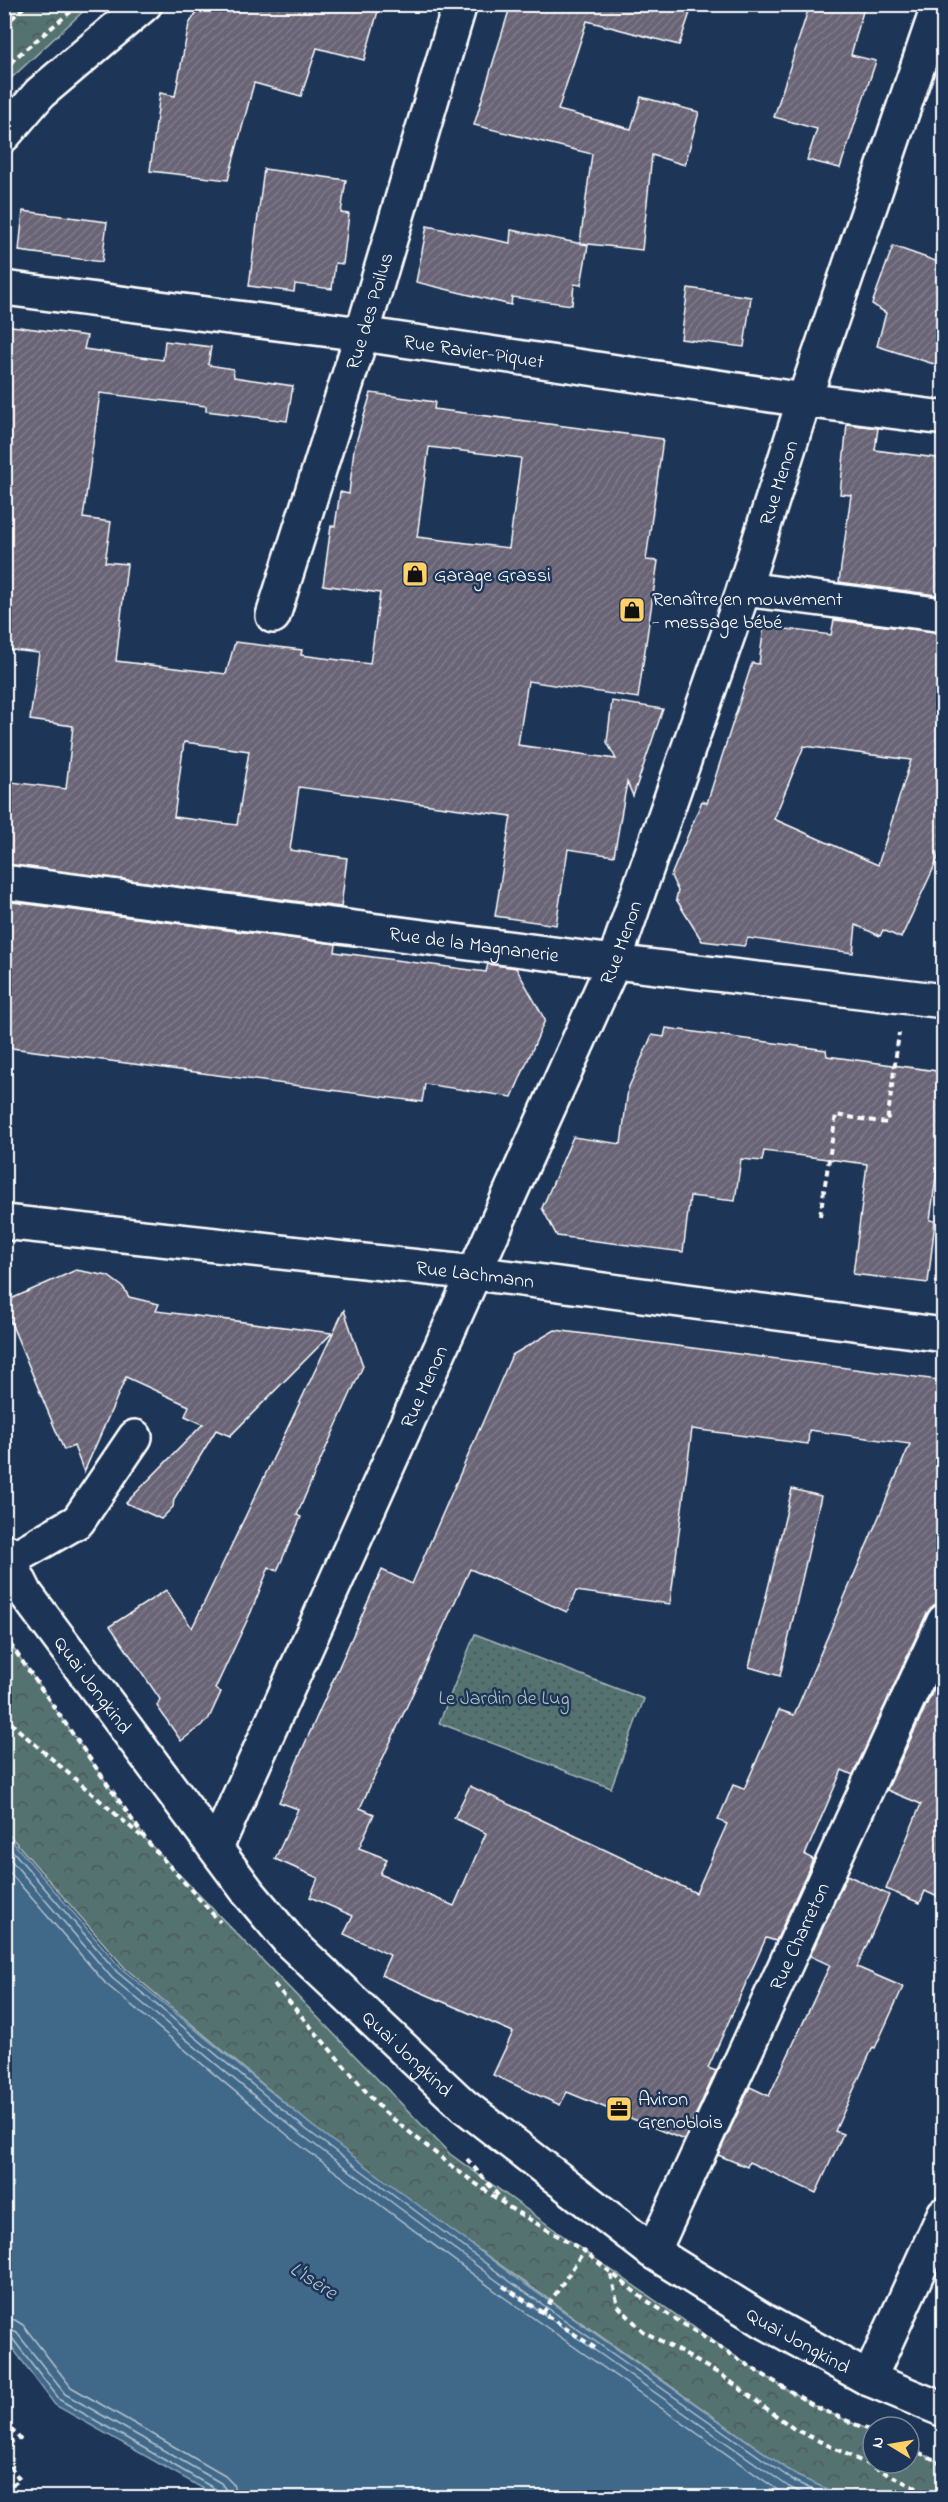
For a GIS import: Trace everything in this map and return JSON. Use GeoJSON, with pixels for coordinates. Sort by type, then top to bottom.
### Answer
{"type":"FeatureCollection","features":[{"type":"Feature","properties":{"kind":"street"},"geometry":{"type":"LineString","coordinates":[[4,135],[40,93],[145,4]]}},
{"type":"Feature","properties":{"kind":"street","name":"Rue des Poilus"},"geometry":{"type":"LineString","coordinates":[[273,616],[362,334],[460,4]]}},
{"type":"Feature","properties":{"kind":"street","name":"Rue Menon"},"geometry":{"type":"LineString","coordinates":[[216,1848],[614,962],[744,588],[804,400],[939,4]]}},
{"type":"Feature","properties":{"kind":"street","name":"Rue Ravier-Piquet"},"geometry":{"type":"LineString","coordinates":[[4,288],[362,334],[804,400],[944,418]]}},
{"type":"Feature","properties":{"kind":"street"},"geometry":{"type":"LineString","coordinates":[[744,588],[944,615]]}},
{"type":"Feature","properties":{"kind":"street","name":"Rue de la Magnanerie"},"geometry":{"type":"LineString","coordinates":[[4,882],[614,962],[944,1001]]}},
{"type":"Feature","properties":{"kind":"street","name":"Rue Lachmann"},"geometry":{"type":"LineString","coordinates":[[4,1222],[476,1273],[944,1335]]}},
{"type":"Feature","properties":{"kind":"street"},"geometry":{"type":"LineString","coordinates":[[7,1555],[78,1521],[135,1437]]}},
{"type":"Feature","properties":{"kind":"street","name":"Quai Jongkind"},"geometry":{"type":"LineString","coordinates":[[7,1555],[26,1594],[248,1892],[290,1942],[396,2044],[463,2105],[653,2252],[764,2321],[869,2379],[944,2410]]}},
{"type":"Feature","properties":{"kind":"street","name":"Rue Charreton"},"geometry":{"type":"LineString","coordinates":[[653,2252],[944,1621]]}},
{"type":"Feature","properties":{"kind":"street"},"geometry":{"type":"LineString","coordinates":[[869,2379],[944,2214]]}},
{"type":"Feature","properties":{"kind":"path"},"geometry":{"type":"LineString","coordinates":[[4,26],[27,4]]}},
{"type":"Feature","properties":{"kind":"path"},"geometry":{"type":"LineString","coordinates":[[4,71],[15,58],[80,4]]}},
{"type":"Feature","properties":{"kind":"path"},"geometry":{"type":"LineString","coordinates":[[820,1216],[836,1115],[887,1123],[894,1061]]}},
{"type":"Feature","properties":{"kind":"path"},"geometry":{"type":"LineString","coordinates":[[4,1714],[15,1727],[147,1840]]}},
{"type":"Feature","properties":{"kind":"path"},"geometry":{"type":"LineString","coordinates":[[480,2176],[510,2208]]}},
{"type":"Feature","properties":{"kind":"path"},"geometry":{"type":"LineString","coordinates":[[543,2313],[584,2251]]}},
{"type":"Feature","properties":{"kind":"path"},"geometry":{"type":"LineString","coordinates":[[610,2274],[618,2306],[643,2331],[723,2376],[794,2429],[938,2498]]}},
{"type":"Feature","properties":{"kind":"path"},"geometry":{"type":"LineString","coordinates":[[503,2286],[598,2350]]}},
{"type":"Feature","properties":{"kind":"path"},"geometry":{"type":"LineString","coordinates":[[4,2420],[20,2439],[4,2444]]}},
{"type":"Feature","properties":{"kind":"path"},"geometry":{"type":"LineString","coordinates":[[921,2453],[944,2464]]}},
{"type":"Feature","properties":{"kind":"path"},"geometry":{"type":"LineString","coordinates":[[4,2457],[20,2480],[4,2489]]}},
{"type":"Feature","properties":{"kind":"green space"},"geometry":{"type":"Polygon","coordinates":[[[5,4],[90,4],[90,5],[5,84],[5,4]]]}},
{"type":"Feature","properties":{"kind":"green space","name":"Le Jardin de Lug"},"geometry":{"type":"Polygon","coordinates":[[[475,1634],[644,1699],[611,1788],[439,1723],[475,1634]]]}},
{"type":"Feature","properties":{"kind":"green space"},"geometry":{"type":"Polygon","coordinates":[[[4,1635],[147,1841],[450,2154],[584,2251],[754,2369],[816,2407],[861,2427],[861,2475],[921,2475],[921,2454],[943,2464],[943,2497],[845,2497],[797,2476],[444,2225],[311,2125],[125,1968],[5,1830],[4,1635]]]}},
{"type":"Feature","properties":{"kind":"water","name":"L'Isère"},"geometry":{"type":"Polygon","coordinates":[[[4,1832],[121,1968],[311,2125],[516,2278],[797,2476],[845,2497],[218,2497],[55,2405],[5,2338],[4,1832]]]}},
{"type":"Feature","properties":{"kind":"building"},"geometry":{"type":"Polygon","coordinates":[[[202,4],[380,4],[364,60],[317,48],[301,96],[254,83],[228,180],[150,171],[160,93],[175,96],[189,24],[202,4]]]}},
{"type":"Feature","properties":{"kind":"building"},"geometry":{"type":"Polygon","coordinates":[[[511,4],[693,4],[679,45],[587,21],[558,110],[631,129],[641,97],[699,112],[685,165],[652,155],[642,250],[580,243],[592,154],[474,125],[511,4]]]}},
{"type":"Feature","properties":{"kind":"building"},"geometry":{"type":"Polygon","coordinates":[[[810,4],[865,4],[851,55],[876,61],[840,168],[807,160],[817,129],[774,117],[810,4]]]}},
{"type":"Feature","properties":{"kind":"building"},"geometry":{"type":"Polygon","coordinates":[[[264,169],[346,180],[341,213],[349,214],[343,264],[335,263],[332,289],[295,284],[294,292],[249,286],[264,169]]]}},
{"type":"Feature","properties":{"kind":"building"},"geometry":{"type":"Polygon","coordinates":[[[23,211],[107,222],[102,262],[19,251],[23,211]]]}},
{"type":"Feature","properties":{"kind":"building"},"geometry":{"type":"Polygon","coordinates":[[[427,226],[510,243],[511,230],[588,245],[581,285],[574,284],[572,305],[512,297],[511,305],[416,282],[427,226]]]}},
{"type":"Feature","properties":{"kind":"building"},"geometry":{"type":"Polygon","coordinates":[[[893,246],[944,264],[944,346],[937,365],[877,346],[886,313],[872,304],[893,246]]]}},
{"type":"Feature","properties":{"kind":"building"},"geometry":{"type":"Polygon","coordinates":[[[688,288],[751,297],[744,347],[681,339],[688,288]]]}},
{"type":"Feature","properties":{"kind":"building"},"geometry":{"type":"Polygon","coordinates":[[[4,325],[87,336],[84,349],[163,360],[165,341],[211,347],[208,365],[233,369],[234,377],[293,386],[287,421],[206,411],[206,406],[100,393],[83,518],[111,522],[105,562],[127,564],[116,661],[226,674],[235,642],[302,650],[301,655],[370,664],[380,593],[323,585],[331,526],[335,526],[340,492],[349,494],[354,449],[371,393],[435,402],[434,409],[663,439],[646,560],[658,561],[638,698],[528,681],[518,745],[616,759],[607,742],[612,701],[663,709],[633,796],[627,782],[614,856],[568,849],[556,925],[495,916],[511,816],[299,787],[290,850],[347,858],[341,907],[4,864],[4,781],[66,789],[73,726],[30,720],[39,653],[4,649],[4,325]],[[429,447],[417,537],[509,548],[521,458],[429,447]],[[184,742],[174,817],[237,825],[249,751],[184,742]]]}},
{"type":"Feature","properties":{"kind":"building"},"geometry":{"type":"Polygon","coordinates":[[[847,424],[878,428],[875,450],[944,459],[944,596],[839,582],[851,495],[840,494],[847,424]]]}},
{"type":"Feature","properties":{"kind":"building"},"geometry":{"type":"Polygon","coordinates":[[[834,620],[944,633],[944,839],[936,863],[901,938],[883,930],[880,936],[856,925],[853,953],[748,938],[744,946],[702,941],[676,899],[678,891],[671,876],[702,801],[707,803],[752,663],[759,664],[764,626],[831,635],[834,620]],[[804,746],[774,819],[878,865],[911,760],[804,746]]]}},
{"type":"Feature","properties":{"kind":"building"},"geometry":{"type":"Polygon","coordinates":[[[4,901],[336,944],[335,952],[486,972],[488,964],[516,968],[545,1020],[512,1097],[425,1084],[422,1102],[4,1047],[4,901]]]}},
{"type":"Feature","properties":{"kind":"building"},"geometry":{"type":"Polygon","coordinates":[[[666,1028],[826,1050],[827,1056],[944,1072],[944,1149],[940,1149],[930,1220],[935,1221],[928,1283],[853,1274],[867,1164],[764,1151],[762,1161],[741,1159],[735,1201],[690,1196],[683,1252],[557,1236],[542,1208],[573,1137],[621,1144],[628,1089],[652,1035],[664,1037],[666,1028]]]}},
{"type":"Feature","properties":{"kind":"building"},"geometry":{"type":"Polygon","coordinates":[[[76,1270],[108,1276],[123,1287],[129,1297],[159,1304],[156,1311],[332,1333],[230,1436],[216,1430],[174,1499],[173,1507],[161,1519],[126,1503],[203,1424],[185,1416],[189,1406],[126,1377],[84,1472],[74,1446],[64,1450],[4,1306],[4,1302],[76,1270]]]}},
{"type":"Feature","properties":{"kind":"building"},"geometry":{"type":"Polygon","coordinates":[[[344,1310],[363,1366],[297,1515],[301,1517],[277,1571],[269,1567],[215,1689],[221,1692],[208,1720],[181,1741],[157,1706],[160,1699],[110,1626],[166,1590],[192,1628],[344,1310]]]}},
{"type":"Feature","properties":{"kind":"building"},"geometry":{"type":"Polygon","coordinates":[[[555,1330],[938,1380],[944,1367],[944,1602],[934,1605],[927,1613],[853,1775],[842,1770],[805,1855],[813,1859],[776,1941],[766,1938],[708,2068],[716,2071],[684,2140],[567,2092],[560,2105],[493,2075],[513,2032],[381,1975],[390,1955],[344,1934],[353,1916],[310,1897],[318,1878],[275,1859],[298,1809],[279,1802],[382,1570],[412,1584],[512,1355],[555,1330]],[[692,1429],[670,1604],[576,1591],[567,1612],[470,1569],[360,1808],[374,1814],[359,1848],[387,1859],[380,1874],[454,1906],[486,1833],[454,1818],[470,1786],[696,1893],[727,1824],[718,1820],[733,1785],[744,1789],[779,1710],[794,1715],[910,1444],[809,1430],[808,1444],[692,1429]]]}},
{"type":"Feature","properties":{"kind":"building"},"geometry":{"type":"Polygon","coordinates":[[[792,1489],[821,1496],[780,1676],[749,1667],[792,1489]]]}},
{"type":"Feature","properties":{"kind":"building"},"geometry":{"type":"Polygon","coordinates":[[[944,1667],[944,1900],[925,1891],[920,1903],[886,1889],[921,1804],[887,1790],[944,1667]]]}},
{"type":"Feature","properties":{"kind":"building"},"geometry":{"type":"Polygon","coordinates":[[[847,1875],[889,1895],[857,1967],[903,1987],[835,2131],[843,2134],[816,2193],[749,2162],[747,2167],[718,2155],[750,2087],[769,2096],[830,1965],[810,1956],[847,1875]]]}},
{"type":"Feature","properties":{"kind":"place","name":"Garage Grassi"},"geometry":{"type":"Point","coordinates":[415,574]}},
{"type":"Feature","properties":{"kind":"place","name":"Renaître en mouvement - message bébé"},"geometry":{"type":"Point","coordinates":[632,610]}},
{"type":"Feature","properties":{"kind":"place","name":"Aviron Grenoblois"},"geometry":{"type":"Point","coordinates":[619,2109]}}]}
